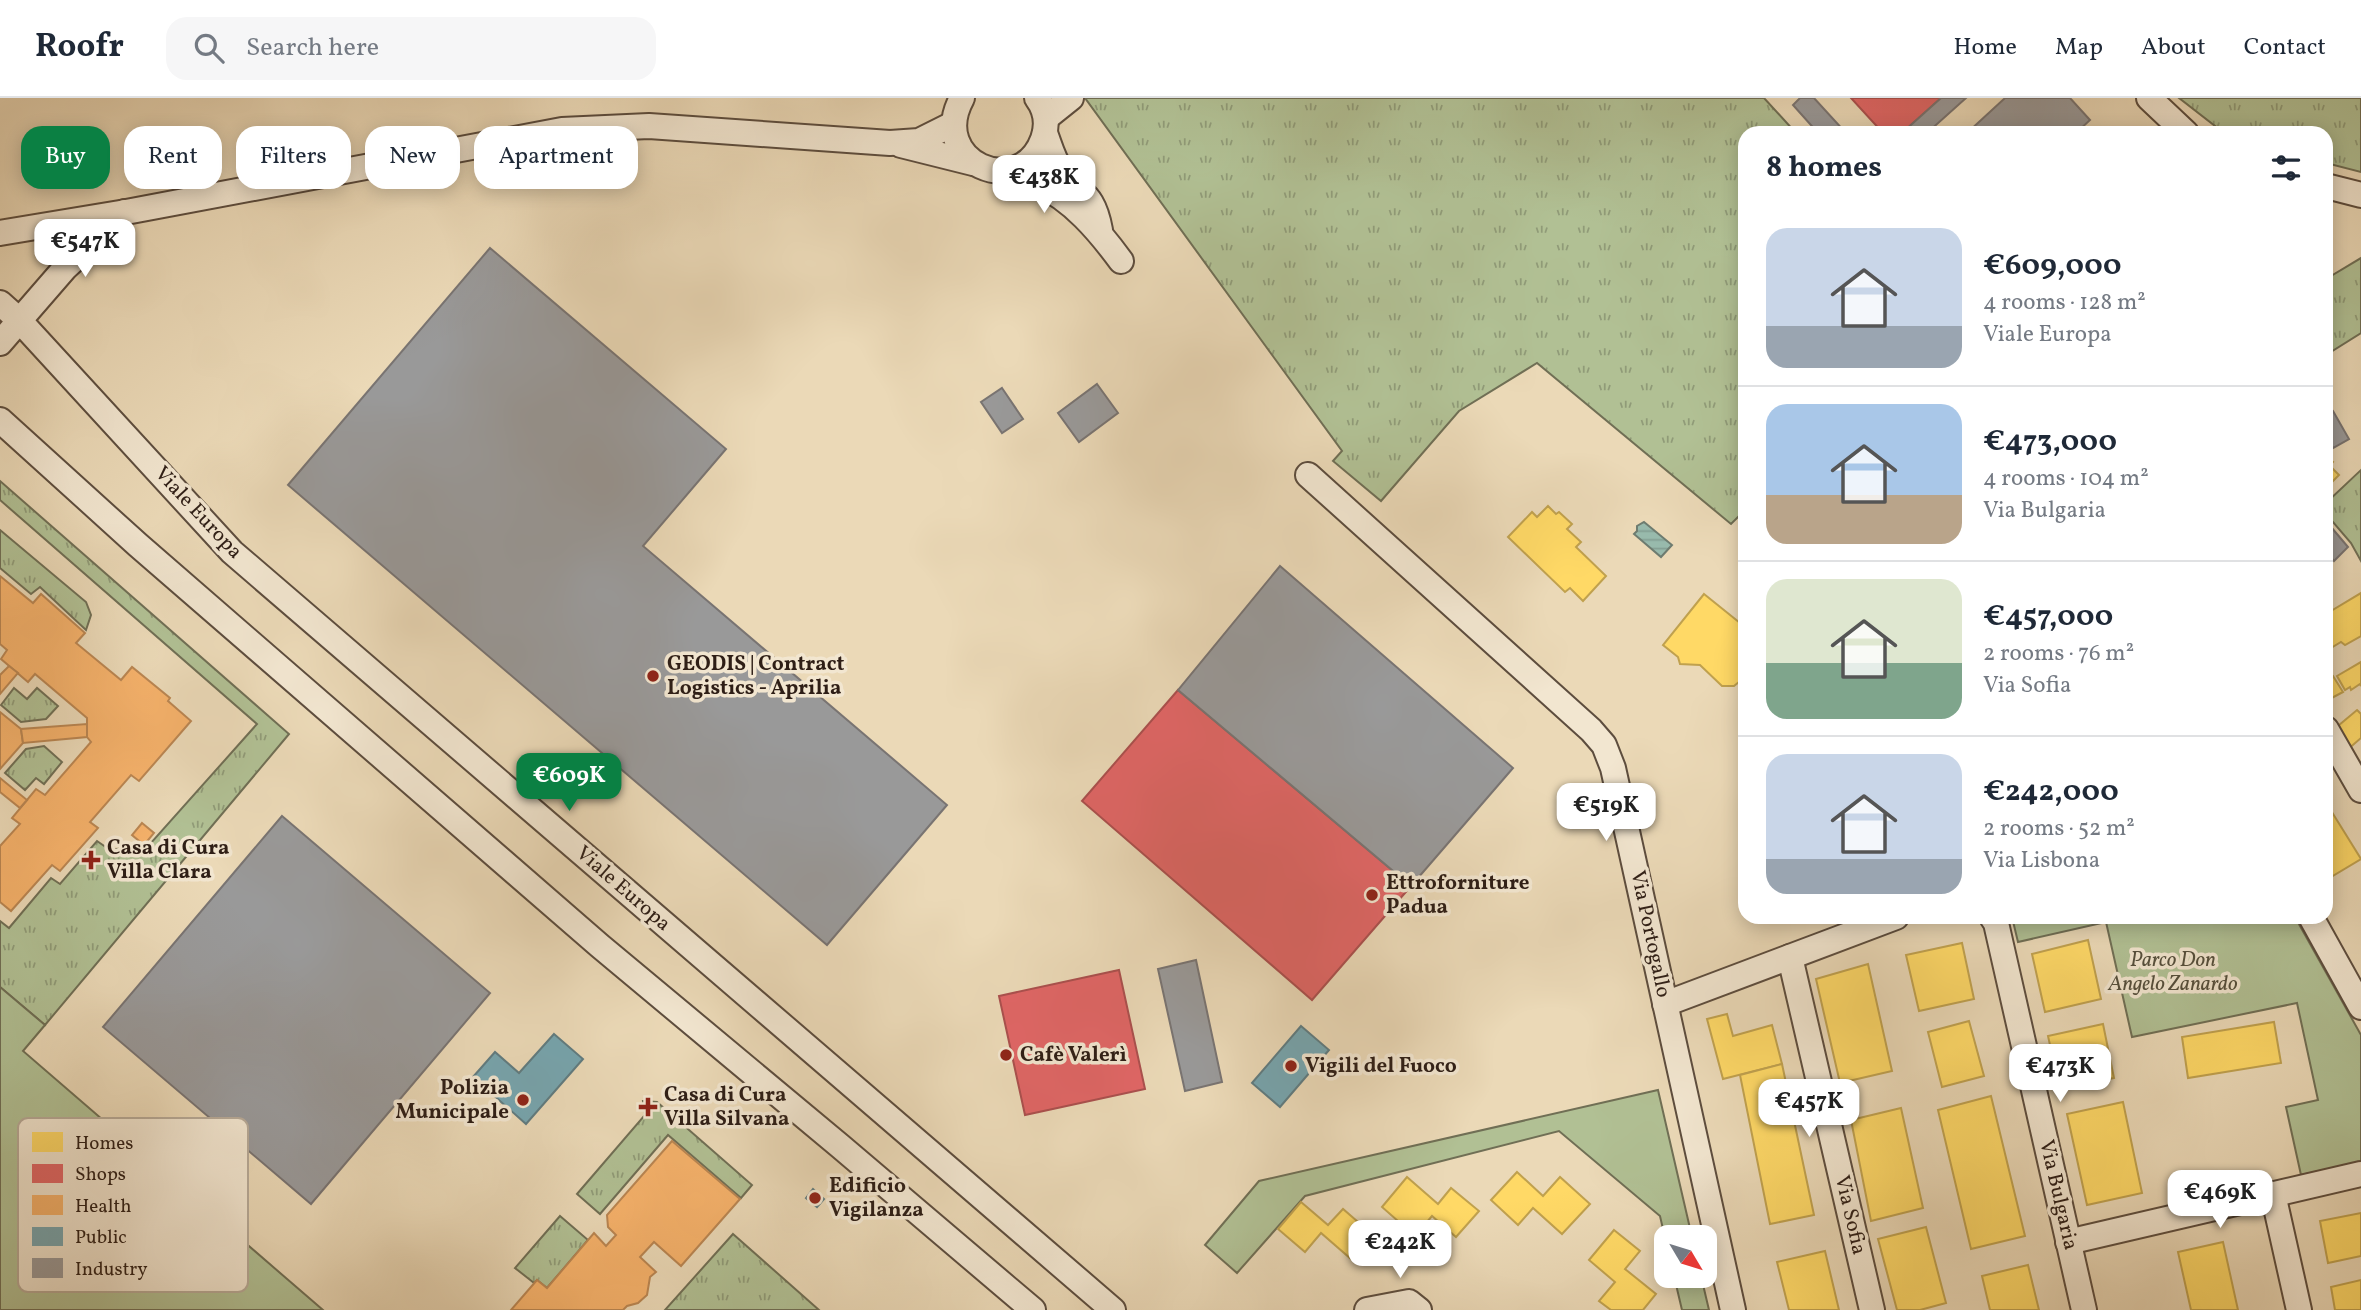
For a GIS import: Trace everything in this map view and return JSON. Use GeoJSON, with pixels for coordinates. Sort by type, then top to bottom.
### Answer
{"type":"FeatureCollection","features":[{"type":"Feature","properties":{"kind":"street"},"geometry":{"type":"LineString","coordinates":[[962,98],[953,124],[962,152],[973,163]]}},
{"type":"Feature","properties":{"kind":"street"},"geometry":{"type":"LineString","coordinates":[[1043,116],[1071,98]]}},
{"type":"Feature","properties":{"kind":"street"},"geometry":{"type":"LineString","coordinates":[[2150,98],[2179,126]]}},
{"type":"Feature","properties":{"kind":"street"},"geometry":{"type":"LineString","coordinates":[[1002,171],[1017,168],[1030,160],[1040,148],[1043,116]]}},
{"type":"Feature","properties":{"kind":"street"},"geometry":{"type":"LineString","coordinates":[[1043,116],[1055,161],[1063,173],[1086,194],[1097,211],[1101,234]]}},
{"type":"Feature","properties":{"kind":"street"},"geometry":{"type":"LineString","coordinates":[[5,236],[562,130],[649,126],[890,143],[919,141],[953,124]]}},
{"type":"Feature","properties":{"kind":"street"},"geometry":{"type":"LineString","coordinates":[[890,143],[973,163],[1039,184],[1066,202],[1101,234],[1121,261]]}},
{"type":"Feature","properties":{"kind":"street"},"geometry":{"type":"LineString","coordinates":[[2333,188],[2361,195]]}},
{"type":"Feature","properties":{"kind":"street"},"geometry":{"type":"LineString","coordinates":[[0,343],[74,258],[126,212]]}},
{"type":"Feature","properties":{"kind":"street","name":"Viale Europa"},"geometry":{"type":"LineString","coordinates":[[0,303],[19,320],[232,552],[1113,1310]]}},
{"type":"Feature","properties":{"kind":"street"},"geometry":{"type":"LineString","coordinates":[[0,420],[148,554],[600,946],[1033,1310]]}},
{"type":"Feature","properties":{"kind":"street","name":"Via Portogallo"},"geometry":{"type":"LineString","coordinates":[[1308,475],[1591,730],[1604,745],[1614,768],[1733,1310]]}},
{"type":"Feature","properties":{"kind":"street"},"geometry":{"type":"LineString","coordinates":[[2333,741],[2361,790]]}},
{"type":"Feature","properties":{"kind":"street"},"geometry":{"type":"LineString","coordinates":[[1665,1004],[1877,924]]}},
{"type":"Feature","properties":{"kind":"street","name":"Via Bulgaria"},"geometry":{"type":"LineString","coordinates":[[1994,924],[2084,1310]]}},
{"type":"Feature","properties":{"kind":"street"},"geometry":{"type":"LineString","coordinates":[[2315,924],[2361,1007]]}},
{"type":"Feature","properties":{"kind":"street","name":"Via Sofia"},"geometry":{"type":"LineString","coordinates":[[1790,957],[1872,1310]]}},
{"type":"Feature","properties":{"kind":"street"},"geometry":{"type":"LineString","coordinates":[[2068,1242],[2361,1174]]}},
{"type":"Feature","properties":{"kind":"street"},"geometry":{"type":"LineString","coordinates":[[2273,1195],[2299,1310]]}},
{"type":"Feature","properties":{"kind":"street"},"geometry":{"type":"LineString","coordinates":[[1367,1310],[1409,1302],[1419,1310]]}},
{"type":"Feature","properties":{"kind":"green space"},"geometry":{"type":"Polygon","coordinates":[[[1085,98],[1764,98],[1790,126],[1738,126],[1738,517],[1731,524],[1537,363],[1459,411],[1381,501],[1333,461],[1342,451],[1085,98]]]}},
{"type":"Feature","properties":{"kind":"green space"},"geometry":{"type":"Polygon","coordinates":[[[2179,98],[2361,98],[2361,172],[2333,165],[2333,126],[2215,126],[2179,98]]]}},
{"type":"Feature","properties":{"kind":"green space"},"geometry":{"type":"Polygon","coordinates":[[[2361,258],[2361,333],[2333,351],[2333,275],[2361,258]]]}},
{"type":"Feature","properties":{"kind":"green space"},"geometry":{"type":"Polygon","coordinates":[[[2361,470],[2361,561],[2351,543],[2333,522],[2333,496],[2361,470]]]}},
{"type":"Feature","properties":{"kind":"green space"},"geometry":{"type":"Polygon","coordinates":[[[0,481],[289,734],[45,1025],[0,987],[0,921],[9,928],[51,878],[60,884],[97,841],[110,850],[130,847],[133,844],[143,852],[257,724],[0,500],[0,481]]]}},
{"type":"Feature","properties":{"kind":"green space"},"geometry":{"type":"Polygon","coordinates":[[[0,530],[86,602],[91,615],[86,630],[40,587],[31,594],[0,568],[0,530]]]}},
{"type":"Feature","properties":{"kind":"green space"},"geometry":{"type":"Polygon","coordinates":[[[14,688],[27,699],[37,688],[58,706],[46,719],[21,722],[1,705],[14,688]]]}},
{"type":"Feature","properties":{"kind":"green space"},"geometry":{"type":"Polygon","coordinates":[[[44,746],[62,762],[44,784],[36,778],[25,790],[5,773],[26,749],[44,746]]]}},
{"type":"Feature","properties":{"kind":"green space","name":"Parco Don Angelo Zanardo"},"geometry":{"type":"Polygon","coordinates":[[[2014,924],[2097,924],[2018,942],[2014,924]]]}},
{"type":"Feature","properties":{"kind":"green space","name":"Parco Don Angelo Zanardo"},"geometry":{"type":"Polygon","coordinates":[[[2106,924],[2299,924],[2361,1035],[2361,1162],[2301,1175],[2286,1107],[2318,1100],[2297,1003],[2132,1037],[2106,924]]]}},
{"type":"Feature","properties":{"kind":"green space"},"geometry":{"type":"Polygon","coordinates":[[[0,987],[45,1025],[23,1051],[101,1118],[18,1118],[18,1292],[248,1292],[248,1245],[323,1310],[0,1310],[0,987]]]}},
{"type":"Feature","properties":{"kind":"green space"},"geometry":{"type":"Polygon","coordinates":[[[1658,1090],[1689,1225],[1662,1225],[1660,1216],[1559,1131],[1305,1196],[1237,1273],[1205,1245],[1259,1181],[1658,1090]]]}},
{"type":"Feature","properties":{"kind":"green space"},"geometry":{"type":"Polygon","coordinates":[[[643,1101],[657,1102],[752,1185],[741,1198],[668,1135],[600,1214],[577,1194],[645,1115],[643,1101]]]}},
{"type":"Feature","properties":{"kind":"green space"},"geometry":{"type":"Polygon","coordinates":[[[560,1216],[588,1240],[547,1288],[537,1280],[534,1283],[515,1268],[560,1216]]]}},
{"type":"Feature","properties":{"kind":"green space"},"geometry":{"type":"Polygon","coordinates":[[[733,1234],[819,1310],[665,1310],[733,1234]]]}},
{"type":"Feature","properties":{"kind":"green space"},"geometry":{"type":"Polygon","coordinates":[[[1677,1288],[1704,1288],[1709,1310],[1682,1310],[1677,1288]]]}},
{"type":"Feature","properties":{"kind":"shaded area"},"geometry":{"type":"Polygon","coordinates":[[[1644,522],[1672,545],[1661,557],[1634,534],[1637,526],[1644,522]]]}},
{"type":"Feature","properties":{"kind":"building: Homes"},"geometry":{"type":"Polygon","coordinates":[[[2333,469],[2339,475],[2333,481],[2333,469]]]}},
{"type":"Feature","properties":{"kind":"building: Homes"},"geometry":{"type":"Polygon","coordinates":[[[1548,506],[1572,524],[1567,529],[1581,542],[1576,547],[1606,576],[1583,601],[1570,588],[1565,592],[1508,537],[1532,512],[1537,517],[1548,506]]]}},
{"type":"Feature","properties":{"kind":"building: Homes"},"geometry":{"type":"Polygon","coordinates":[[[2361,593],[2361,636],[2345,645],[2341,642],[2333,647],[2333,610],[2361,593]]]}},
{"type":"Feature","properties":{"kind":"building: Homes"},"geometry":{"type":"Polygon","coordinates":[[[1704,594],[1738,621],[1738,683],[1734,686],[1722,686],[1700,665],[1680,664],[1678,657],[1663,645],[1704,594]]]}},
{"type":"Feature","properties":{"kind":"building: Homes"},"geometry":{"type":"Polygon","coordinates":[[[2361,662],[2361,686],[2360,684],[2351,690],[2350,687],[2345,690],[2337,676],[2361,662]]]}},
{"type":"Feature","properties":{"kind":"building: Homes"},"geometry":{"type":"Polygon","coordinates":[[[2333,676],[2343,692],[2333,697],[2333,676]]]}},
{"type":"Feature","properties":{"kind":"building: Homes"},"geometry":{"type":"Polygon","coordinates":[[[2357,710],[2361,714],[2361,738],[2347,750],[2333,730],[2357,710]]]}},
{"type":"Feature","properties":{"kind":"building: Homes"},"geometry":{"type":"Polygon","coordinates":[[[2333,814],[2361,859],[2333,876],[2333,814]]]}},
{"type":"Feature","properties":{"kind":"building: Homes"},"geometry":{"type":"Polygon","coordinates":[[[2088,940],[2101,999],[2045,1012],[2032,954],[2088,940]]]}},
{"type":"Feature","properties":{"kind":"building: Homes"},"geometry":{"type":"Polygon","coordinates":[[[1962,943],[1974,999],[1919,1011],[1906,955],[1962,943]]]}},
{"type":"Feature","properties":{"kind":"building: Homes"},"geometry":{"type":"Polygon","coordinates":[[[1868,964],[1892,1071],[1840,1083],[1816,979],[1868,964]]]}},
{"type":"Feature","properties":{"kind":"building: Homes"},"geometry":{"type":"Polygon","coordinates":[[[1727,1014],[1733,1036],[1772,1025],[1782,1064],[1723,1079],[1707,1019],[1727,1014]]]}},
{"type":"Feature","properties":{"kind":"building: Homes"},"geometry":{"type":"Polygon","coordinates":[[[1969,1021],[1984,1076],[1942,1087],[1928,1032],[1969,1021]]]}},
{"type":"Feature","properties":{"kind":"building: Homes"},"geometry":{"type":"Polygon","coordinates":[[[2274,1022],[2281,1063],[2188,1078],[2182,1037],[2274,1022]]]}},
{"type":"Feature","properties":{"kind":"building: Homes"},"geometry":{"type":"Polygon","coordinates":[[[2103,1024],[2114,1078],[2060,1090],[2048,1036],[2103,1024]]]}},
{"type":"Feature","properties":{"kind":"building: Homes"},"geometry":{"type":"Polygon","coordinates":[[[1782,1064],[1814,1215],[1770,1224],[1740,1075],[1782,1064]]]}},
{"type":"Feature","properties":{"kind":"building: Homes"},"geometry":{"type":"Polygon","coordinates":[[[1991,1096],[2025,1236],[1971,1249],[1938,1110],[1991,1096]]]}},
{"type":"Feature","properties":{"kind":"building: Homes"},"geometry":{"type":"Polygon","coordinates":[[[2123,1102],[2142,1193],[2087,1205],[2067,1114],[2123,1102]]]}},
{"type":"Feature","properties":{"kind":"building: Homes"},"geometry":{"type":"Polygon","coordinates":[[[1901,1108],[1923,1208],[1871,1221],[1851,1120],[1901,1108]]]}},
{"type":"Feature","properties":{"kind":"building: Homes"},"geometry":{"type":"Polygon","coordinates":[[[1517,1172],[1543,1196],[1560,1177],[1590,1204],[1562,1234],[1533,1208],[1518,1225],[1491,1200],[1517,1172]]]}},
{"type":"Feature","properties":{"kind":"building: Homes"},"geometry":{"type":"Polygon","coordinates":[[[1407,1177],[1438,1204],[1451,1188],[1479,1211],[1456,1237],[1432,1216],[1415,1236],[1382,1207],[1407,1177]]]}},
{"type":"Feature","properties":{"kind":"building: Homes"},"geometry":{"type":"Polygon","coordinates":[[[1301,1202],[1328,1225],[1343,1209],[1372,1234],[1351,1259],[1321,1233],[1305,1252],[1278,1229],[1301,1202]]]}},
{"type":"Feature","properties":{"kind":"building: Homes"},"geometry":{"type":"Polygon","coordinates":[[[2361,1213],[2361,1256],[2328,1263],[2320,1221],[2361,1213]]]}},
{"type":"Feature","properties":{"kind":"building: Homes"},"geometry":{"type":"Polygon","coordinates":[[[1926,1227],[1946,1303],[1920,1310],[1897,1310],[1878,1239],[1926,1227]]]}},
{"type":"Feature","properties":{"kind":"building: Homes"},"geometry":{"type":"Polygon","coordinates":[[[1614,1230],[1640,1251],[1625,1269],[1656,1294],[1643,1310],[1611,1310],[1599,1301],[1615,1282],[1589,1260],[1614,1230]]]}},
{"type":"Feature","properties":{"kind":"building: Homes"},"geometry":{"type":"Polygon","coordinates":[[[2223,1242],[2238,1310],[2191,1310],[2178,1252],[2223,1242]]]}},
{"type":"Feature","properties":{"kind":"building: Homes"},"geometry":{"type":"Polygon","coordinates":[[[1825,1251],[1839,1310],[1789,1310],[1777,1262],[1825,1251]]]}},
{"type":"Feature","properties":{"kind":"building: Homes"},"geometry":{"type":"Polygon","coordinates":[[[2028,1265],[2039,1310],[1990,1310],[1982,1276],[2028,1265]]]}},
{"type":"Feature","properties":{"kind":"building: Homes"},"geometry":{"type":"Polygon","coordinates":[[[2361,1280],[2361,1310],[2335,1310],[2331,1287],[2361,1280]]]}},
{"type":"Feature","properties":{"kind":"building: Shops"},"geometry":{"type":"Polygon","coordinates":[[[1851,98],[1941,98],[1910,126],[1877,126],[1851,98]]]}},
{"type":"Feature","properties":{"kind":"building: Shops"},"geometry":{"type":"Polygon","coordinates":[[[1178,690],[1411,886],[1312,1000],[1082,801],[1178,690]]]}},
{"type":"Feature","properties":{"kind":"building: Shops"},"geometry":{"type":"Polygon","coordinates":[[[1119,970],[1145,1089],[1025,1115],[999,996],[1119,970]]]}},
{"type":"Feature","properties":{"kind":"building: Health"},"geometry":{"type":"Polygon","coordinates":[[[0,576],[33,603],[41,594],[85,633],[76,643],[121,680],[132,667],[170,698],[168,701],[191,721],[139,781],[131,775],[90,822],[98,828],[60,871],[52,865],[11,911],[0,902],[0,846],[20,824],[12,818],[36,789],[45,795],[91,742],[87,737],[87,718],[35,674],[28,682],[1,659],[7,650],[0,644],[0,576]]]}},
{"type":"Feature","properties":{"kind":"building: Health"},"geometry":{"type":"Polygon","coordinates":[[[9,666],[18,673],[0,694],[0,675],[9,666]]]}},
{"type":"Feature","properties":{"kind":"building: Health"},"geometry":{"type":"Polygon","coordinates":[[[0,712],[21,729],[23,743],[0,769],[0,712]]]}},
{"type":"Feature","properties":{"kind":"building: Health"},"geometry":{"type":"Polygon","coordinates":[[[87,724],[87,737],[23,743],[21,729],[87,724]]]}},
{"type":"Feature","properties":{"kind":"building: Health"},"geometry":{"type":"Polygon","coordinates":[[[0,778],[27,800],[20,808],[0,792],[0,778]]]}},
{"type":"Feature","properties":{"kind":"building: Health"},"geometry":{"type":"Polygon","coordinates":[[[142,823],[154,833],[144,845],[132,835],[142,823]]]}},
{"type":"Feature","properties":{"kind":"building: Health"},"geometry":{"type":"Polygon","coordinates":[[[672,1141],[740,1199],[681,1266],[654,1242],[640,1257],[656,1272],[650,1277],[647,1295],[638,1303],[623,1310],[511,1310],[537,1280],[547,1288],[594,1233],[606,1246],[616,1235],[608,1227],[607,1215],[672,1141]]]}},
{"type":"Feature","properties":{"kind":"building: Public","name":"Vigili del Fuoco"},"geometry":{"type":"Polygon","coordinates":[[[1301,1026],[1329,1050],[1280,1107],[1252,1083],[1301,1026]]]}},
{"type":"Feature","properties":{"kind":"building: Public","name":"Polizia Municipale"},"geometry":{"type":"Polygon","coordinates":[[[554,1034],[583,1059],[526,1124],[473,1077],[495,1052],[519,1073],[554,1034]]]}},
{"type":"Feature","properties":{"kind":"building: Public","name":"Edificio Vigilanza"},"geometry":{"type":"Polygon","coordinates":[[[813,1189],[824,1199],[817,1207],[806,1198],[813,1189]]]}},
{"type":"Feature","properties":{"kind":"building: Industry"},"geometry":{"type":"Polygon","coordinates":[[[1800,98],[1814,98],[1840,126],[1812,126],[1793,105],[1800,98]]]}},
{"type":"Feature","properties":{"kind":"building: Industry"},"geometry":{"type":"Polygon","coordinates":[[[1941,98],[1966,98],[1935,126],[1910,126],[1941,98]]]}},
{"type":"Feature","properties":{"kind":"building: Industry"},"geometry":{"type":"Polygon","coordinates":[[[2005,98],[2070,98],[2090,120],[2084,126],[1975,126],[2005,98]]]}},
{"type":"Feature","properties":{"kind":"building: Industry","name":"GEODIS | Contract Logistics - Aprilia"},"geometry":{"type":"Polygon","coordinates":[[[490,248],[726,449],[643,546],[947,805],[827,945],[288,485],[490,248]]]}},
{"type":"Feature","properties":{"kind":"building: Industry"},"geometry":{"type":"Polygon","coordinates":[[[1097,384],[1118,413],[1079,442],[1058,413],[1097,384]]]}},
{"type":"Feature","properties":{"kind":"building: Industry"},"geometry":{"type":"Polygon","coordinates":[[[1002,388],[1023,419],[1002,433],[981,402],[1002,388]]]}},
{"type":"Feature","properties":{"kind":"building: Industry"},"geometry":{"type":"Polygon","coordinates":[[[2333,411],[2349,439],[2333,448],[2333,411]]]}},
{"type":"Feature","properties":{"kind":"building: Industry"},"geometry":{"type":"Polygon","coordinates":[[[2333,529],[2348,547],[2333,560],[2333,529]]]}},
{"type":"Feature","properties":{"kind":"building: Industry"},"geometry":{"type":"Polygon","coordinates":[[[1280,566],[1513,768],[1411,886],[1178,690],[1280,566]]]}},
{"type":"Feature","properties":{"kind":"building: Industry"},"geometry":{"type":"Polygon","coordinates":[[[282,816],[490,993],[311,1204],[248,1150],[248,1118],[210,1118],[103,1027],[282,816]]]}},
{"type":"Feature","properties":{"kind":"building: Industry"},"geometry":{"type":"Polygon","coordinates":[[[1196,960],[1222,1082],[1185,1091],[1158,969],[1196,960]]]}},
{"type":"Feature","properties":{"kind":"place","name":"GEODIS | Contract Logistics - Aprilia"},"geometry":{"type":"Point","coordinates":[653,676]}},
{"type":"Feature","properties":{"kind":"place","name":"Casa di Cura Villa Clara"},"geometry":{"type":"Point","coordinates":[91,860]}},
{"type":"Feature","properties":{"kind":"place","name":"Ettroforniture Padua"},"geometry":{"type":"Point","coordinates":[1372,895]}},
{"type":"Feature","properties":{"kind":"place","name":"Cafè Valerì"},"geometry":{"type":"Point","coordinates":[1006,1055]}},
{"type":"Feature","properties":{"kind":"place","name":"Vigili del Fuoco"},"geometry":{"type":"Point","coordinates":[1291,1066]}},
{"type":"Feature","properties":{"kind":"place","name":"Polizia Municipale"},"geometry":{"type":"Point","coordinates":[523,1100]}},
{"type":"Feature","properties":{"kind":"place","name":"Casa di Cura Villa Silvana"},"geometry":{"type":"Point","coordinates":[648,1107]}},
{"type":"Feature","properties":{"kind":"place","name":"Edificio Vigilanza"},"geometry":{"type":"Point","coordinates":[815,1198]}}]}
